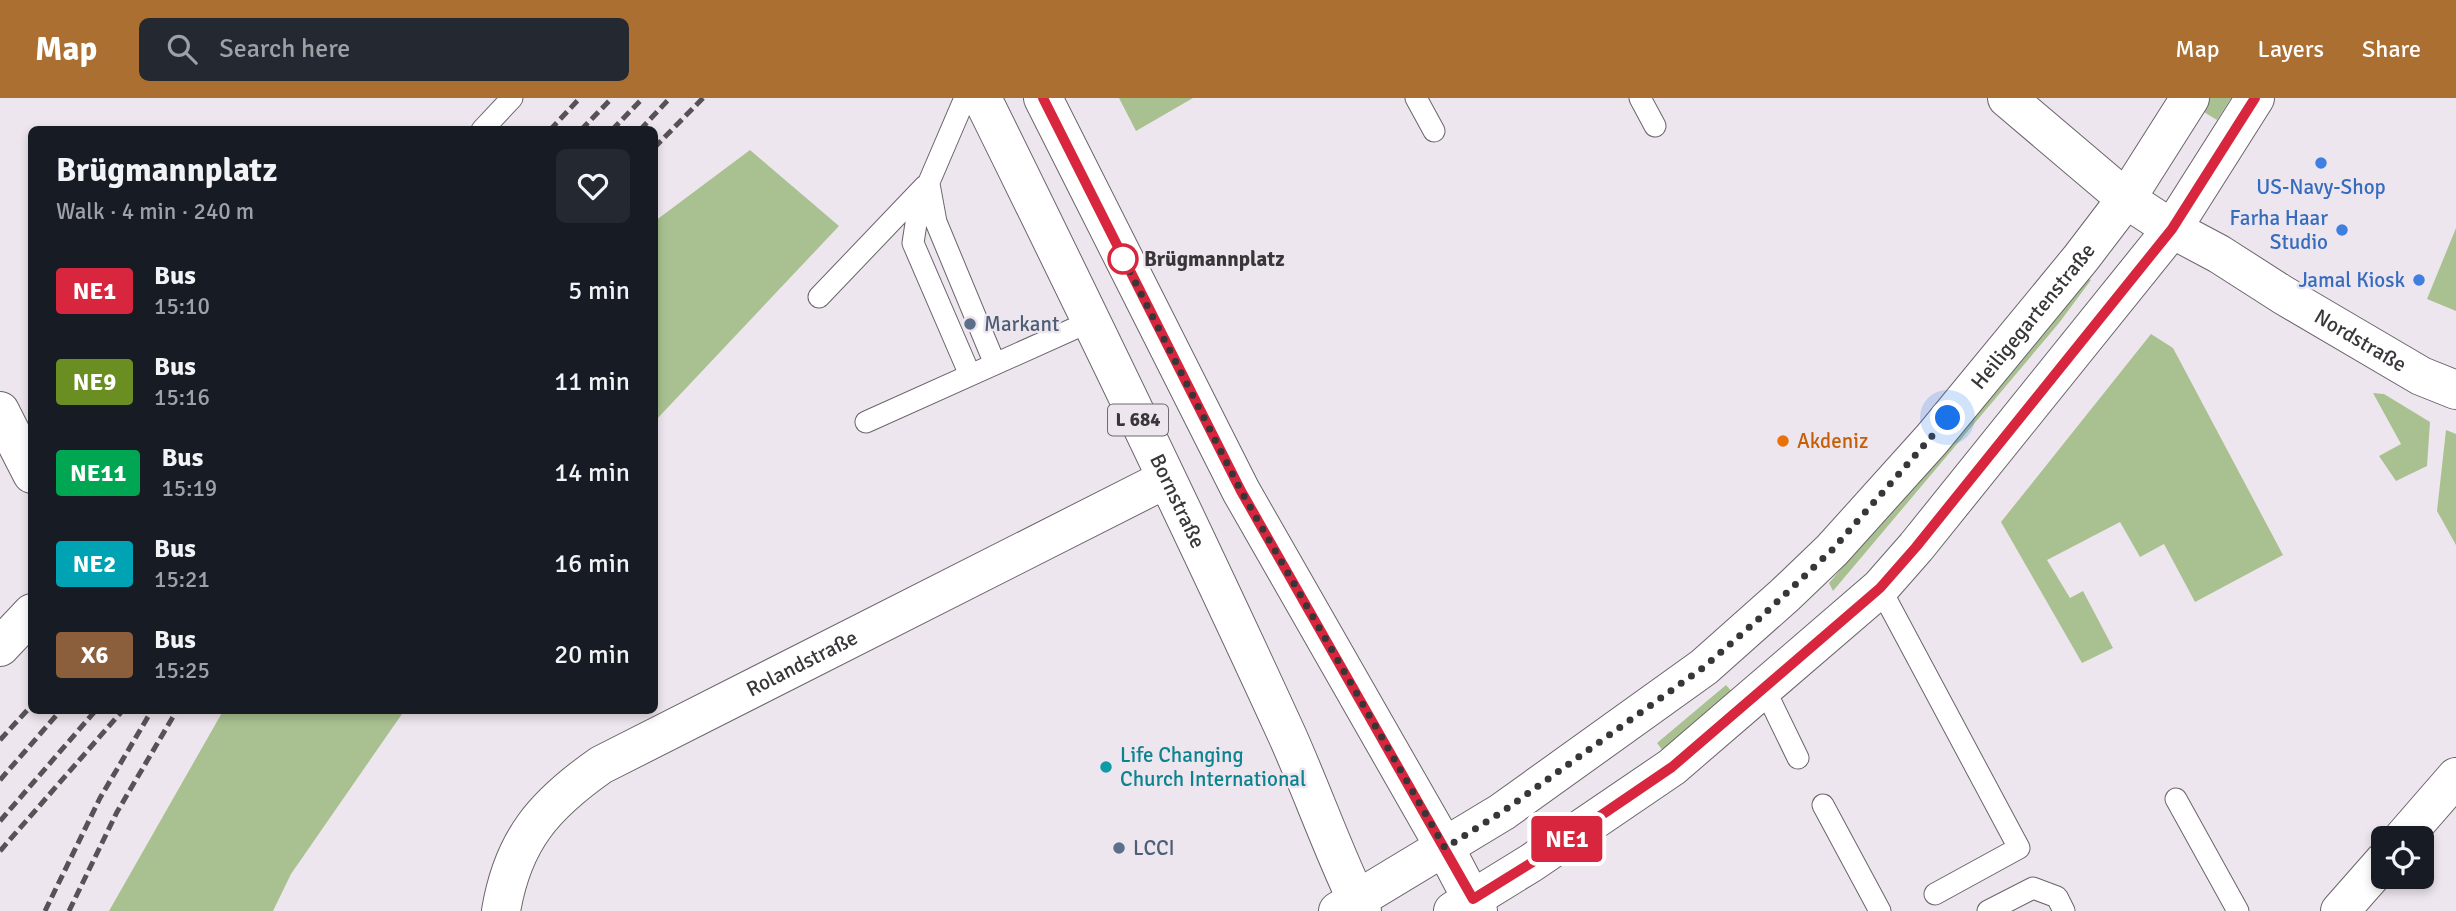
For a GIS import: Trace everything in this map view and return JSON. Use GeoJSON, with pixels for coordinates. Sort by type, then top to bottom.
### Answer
{"type":"FeatureCollection","features":[{"type":"Feature","properties":{"kind":"main road","name":"Bornstraße"},"geometry":{"type":"LineString","coordinates":[[982,98],[1091,321],[1288,738],[1352,907]]}},
{"type":"Feature","properties":{"kind":"main road","name":"L 684"},"geometry":{"type":"LineString","coordinates":[[1044,98],[1241,491],[1445,848],[1468,907]]}},
{"type":"Feature","properties":{"kind":"main road","name":"Nordstraße"},"geometry":{"type":"LineString","coordinates":[[2007,98],[2126,199],[2172,229],[2219,254],[2421,376],[2456,390]]}},
{"type":"Feature","properties":{"kind":"main road","name":"Heiligegartenstraße"},"geometry":{"type":"LineString","coordinates":[[1352,907],[1502,812],[1704,667],[1823,559],[1932,439],[2081,258],[2126,199],[2190,98]]}},
{"type":"Feature","properties":{"kind":"main road"},"geometry":{"type":"LineString","coordinates":[[1468,907],[1672,767],[1880,588],[2172,229],[2255,98]]}},
{"type":"Feature","properties":{"kind":"main road"},"geometry":{"type":"LineString","coordinates":[[0,411],[28,466]]}},
{"type":"Feature","properties":{"kind":"main road","name":"Rolandstraße"},"geometry":{"type":"LineString","coordinates":[[501,911],[513,864],[525,838],[548,807],[571,785],[601,765],[1166,479]]}},
{"type":"Feature","properties":{"kind":"main road"},"geometry":{"type":"LineString","coordinates":[[0,647],[28,617]]}},
{"type":"Feature","properties":{"kind":"main road"},"geometry":{"type":"LineString","coordinates":[[2413,826],[2456,777]]}},
{"type":"Feature","properties":{"kind":"main road"},"geometry":{"type":"LineString","coordinates":[[2340,911],[2371,876]]}},
{"type":"Feature","properties":{"kind":"lane"},"geometry":{"type":"LineString","coordinates":[[486,126],[512,98]]}},
{"type":"Feature","properties":{"kind":"lane"},"geometry":{"type":"LineString","coordinates":[[965,98],[929,182],[917,218],[913,243],[970,375]]}},
{"type":"Feature","properties":{"kind":"lane"},"geometry":{"type":"LineString","coordinates":[[1416,98],[1434,131]]}},
{"type":"Feature","properties":{"kind":"lane"},"geometry":{"type":"LineString","coordinates":[[1640,98],[1655,126]]}},
{"type":"Feature","properties":{"kind":"lane"},"geometry":{"type":"LineString","coordinates":[[819,297],[929,182]]}},
{"type":"Feature","properties":{"kind":"lane"},"geometry":{"type":"LineString","coordinates":[[929,182],[936,222],[995,364]]}},
{"type":"Feature","properties":{"kind":"lane"},"geometry":{"type":"LineString","coordinates":[[866,422],[1091,321]]}},
{"type":"Feature","properties":{"kind":"lane"},"geometry":{"type":"LineString","coordinates":[[1880,588],[2020,848],[1935,894]]}},
{"type":"Feature","properties":{"kind":"lane"},"geometry":{"type":"LineString","coordinates":[[1764,688],[1798,758]]}},
{"type":"Feature","properties":{"kind":"lane"},"geometry":{"type":"LineString","coordinates":[[2176,799],[2238,911]]}},
{"type":"Feature","properties":{"kind":"lane"},"geometry":{"type":"LineString","coordinates":[[1823,805],[1880,911]]}},
{"type":"Feature","properties":{"kind":"lane"},"geometry":{"type":"LineString","coordinates":[[1988,911],[2033,888],[2057,897],[2064,911]]}},
{"type":"Feature","properties":{"kind":"green space"},"geometry":{"type":"Polygon","coordinates":[[[1119,98],[1193,98],[1136,131],[1119,98]]]}},
{"type":"Feature","properties":{"kind":"green space"},"geometry":{"type":"Polygon","coordinates":[[[2206,98],[2231,98],[2217,120],[2199,109],[2206,98]]]}},
{"type":"Feature","properties":{"kind":"green space"},"geometry":{"type":"Polygon","coordinates":[[[750,150],[839,226],[658,418],[658,219],[750,150]]]}},
{"type":"Feature","properties":{"kind":"green space"},"geometry":{"type":"Polygon","coordinates":[[[2456,228],[2456,311],[2427,299],[2456,228]]]}},
{"type":"Feature","properties":{"kind":"green space"},"geometry":{"type":"Polygon","coordinates":[[[2082,275],[2091,280],[2059,323],[1833,591],[1829,583],[1963,427],[2082,275]]]}},
{"type":"Feature","properties":{"kind":"green space"},"geometry":{"type":"Polygon","coordinates":[[[2151,334],[2173,348],[2283,555],[2195,602],[2164,544],[2140,557],[2120,522],[2047,560],[2070,598],[2083,591],[2113,648],[2082,663],[2001,522],[2151,334]]]}},
{"type":"Feature","properties":{"kind":"green space"},"geometry":{"type":"Polygon","coordinates":[[[2373,393],[2384,394],[2430,422],[2427,466],[2396,481],[2379,456],[2401,444],[2373,393]]]}},
{"type":"Feature","properties":{"kind":"green space"},"geometry":{"type":"Polygon","coordinates":[[[2446,430],[2456,434],[2456,545],[2437,511],[2446,430]]]}},
{"type":"Feature","properties":{"kind":"green space"},"geometry":{"type":"Polygon","coordinates":[[[1726,685],[1734,694],[1663,751],[1657,743],[1726,685]]]}},
{"type":"Feature","properties":{"kind":"green space"},"geometry":{"type":"Polygon","coordinates":[[[221,714],[402,714],[291,874],[273,911],[109,911],[221,714]]]}},
{"type":"Feature","properties":{"kind":"railway"},"geometry":{"type":"LineString","coordinates":[[554,126],[580,98]]}},
{"type":"Feature","properties":{"kind":"railway"},"geometry":{"type":"LineString","coordinates":[[585,126],[612,98]]}},
{"type":"Feature","properties":{"kind":"railway"},"geometry":{"type":"LineString","coordinates":[[616,126],[643,98]]}},
{"type":"Feature","properties":{"kind":"railway"},"geometry":{"type":"LineString","coordinates":[[644,126],[670,98]]}},
{"type":"Feature","properties":{"kind":"railway"},"geometry":{"type":"LineString","coordinates":[[658,144],[703,98]]}},
{"type":"Feature","properties":{"kind":"railway"},"geometry":{"type":"LineString","coordinates":[[0,740],[28,709]]}},
{"type":"Feature","properties":{"kind":"railway"},"geometry":{"type":"LineString","coordinates":[[0,780],[58,714]]}},
{"type":"Feature","properties":{"kind":"railway"},"geometry":{"type":"LineString","coordinates":[[0,821],[93,714]]}},
{"type":"Feature","properties":{"kind":"railway"},"geometry":{"type":"LineString","coordinates":[[0,851],[120,714]]}},
{"type":"Feature","properties":{"kind":"railway"},"geometry":{"type":"LineString","coordinates":[[45,911],[100,798],[150,714]]}},
{"type":"Feature","properties":{"kind":"railway"},"geometry":{"type":"LineString","coordinates":[[69,911],[117,812],[175,714]]}},
{"type":"Feature","properties":{"kind":"bus line","name":"NE1"},"geometry":{"type":"LineString","coordinates":[[1043,98],[1241,491],[1473,899],[1672,767],[1880,588],[2172,229],[2255,98]]}},
{"type":"Feature","properties":{"kind":"place","name":"US-Navy-Shop"},"geometry":{"type":"Point","coordinates":[2321,163]}},
{"type":"Feature","properties":{"kind":"place","name":"Farha Haar Studio"},"geometry":{"type":"Point","coordinates":[2342,230]}},
{"type":"Feature","properties":{"kind":"place","name":"Brügmannplatz"},"geometry":{"type":"Point","coordinates":[1123,259]}},
{"type":"Feature","properties":{"kind":"place","name":"Jamal Kiosk"},"geometry":{"type":"Point","coordinates":[2419,280]}},
{"type":"Feature","properties":{"kind":"place","name":"Markant"},"geometry":{"type":"Point","coordinates":[970,324]}},
{"type":"Feature","properties":{"kind":"place","name":"Akdeniz"},"geometry":{"type":"Point","coordinates":[1783,441]}},
{"type":"Feature","properties":{"kind":"place","name":"Life Changing Church International"},"geometry":{"type":"Point","coordinates":[1106,767]}},
{"type":"Feature","properties":{"kind":"place","name":"LCCI"},"geometry":{"type":"Point","coordinates":[1119,848]}},
{"type":"Feature","properties":{"kind":"route"},"geometry":{"type":"LineString","coordinates":[[1123,259],[1121,254],[1241,491],[1445,848],[1502,812],[1704,667],[1832,550],[1948,418]]}}]}
